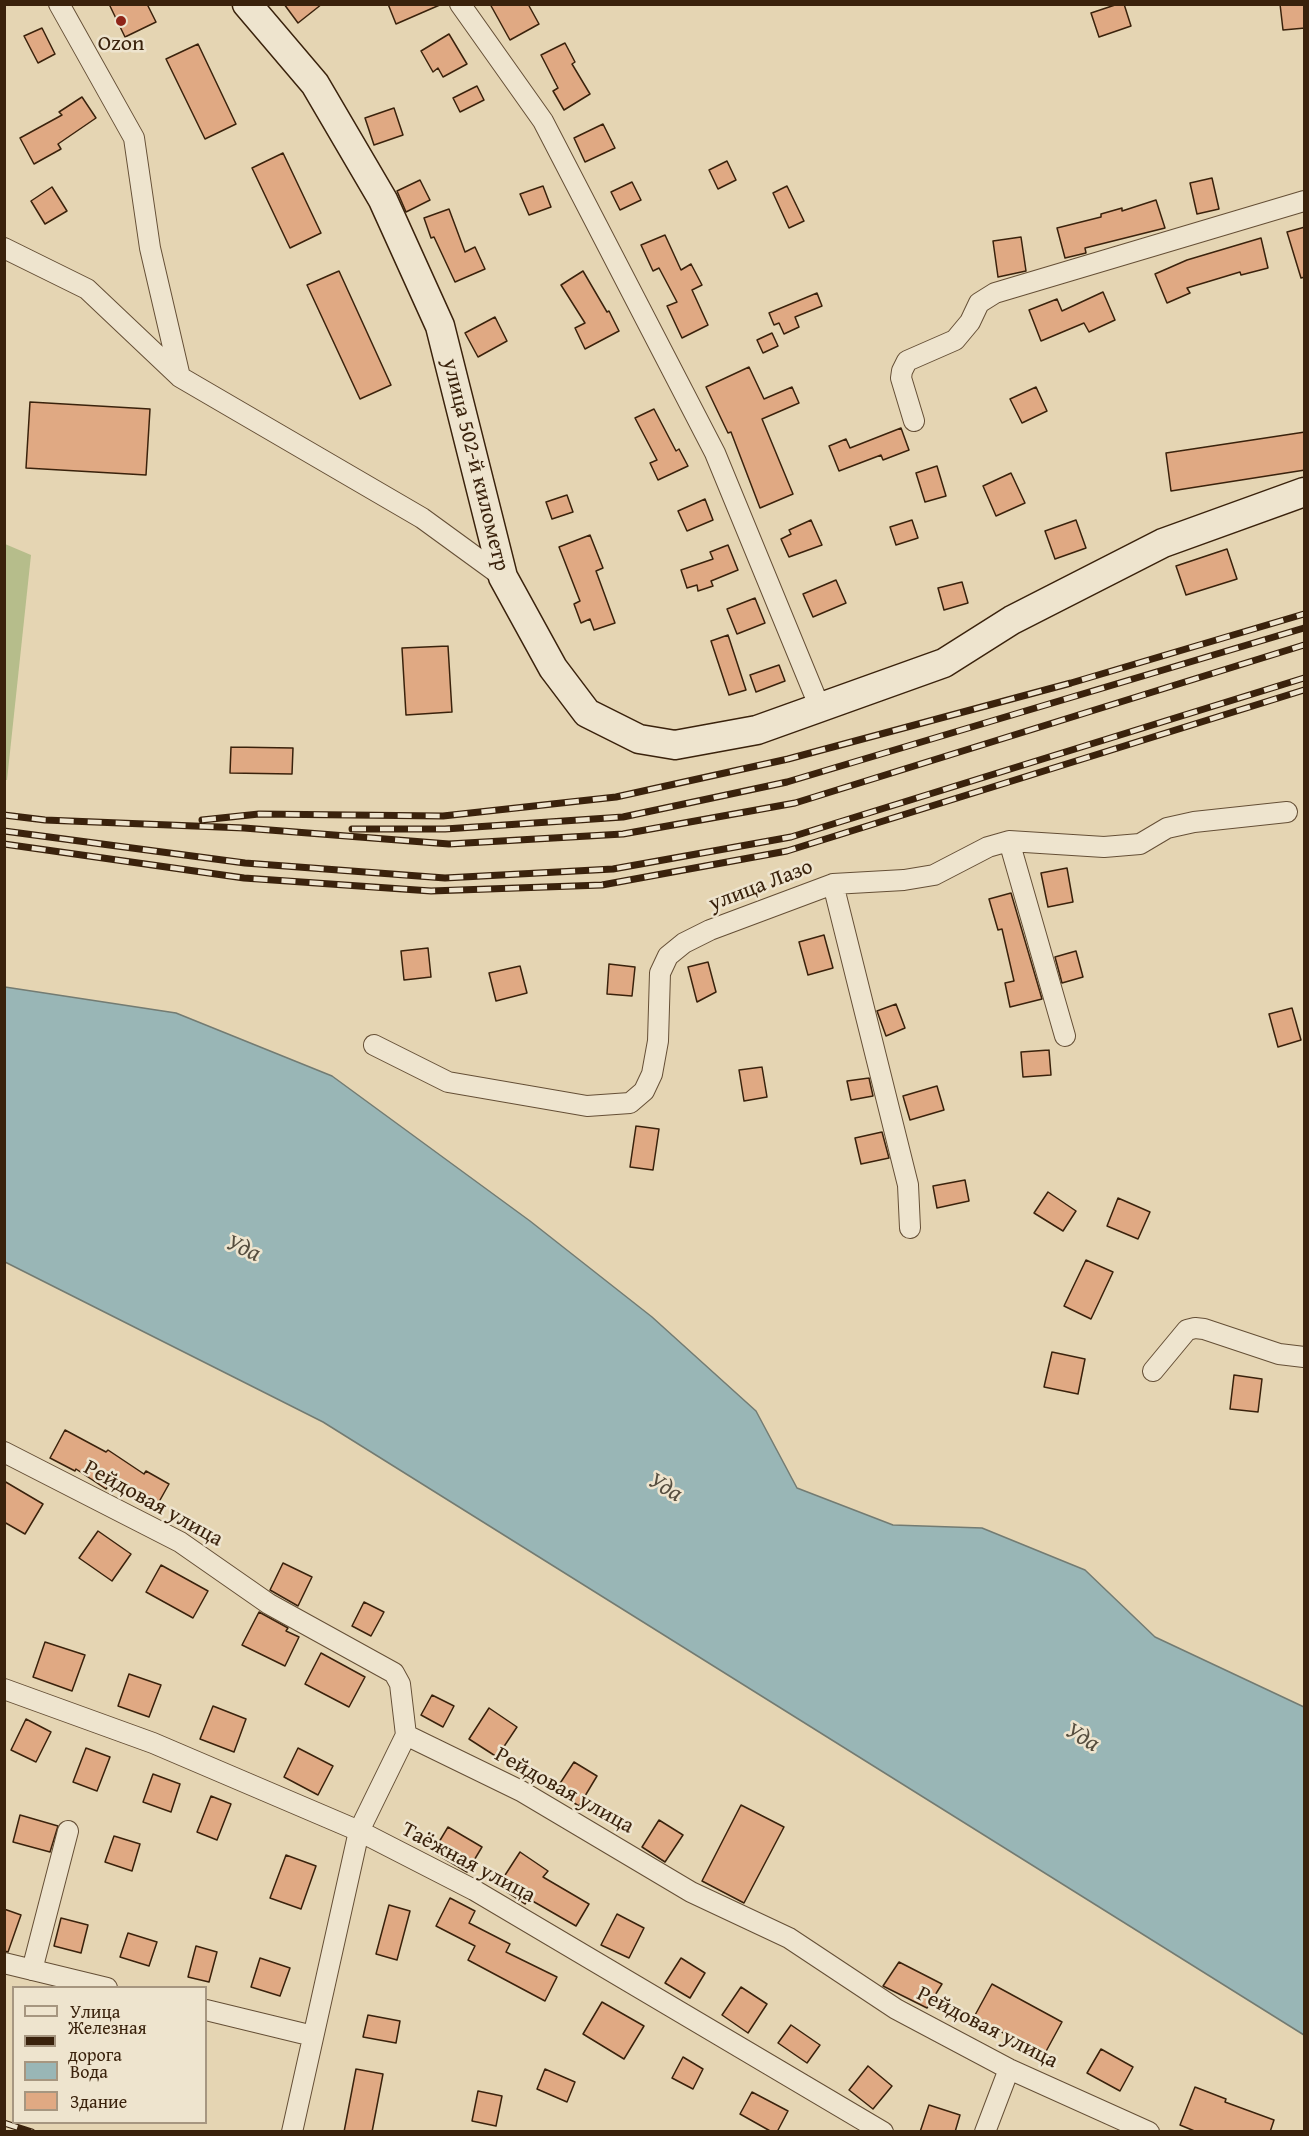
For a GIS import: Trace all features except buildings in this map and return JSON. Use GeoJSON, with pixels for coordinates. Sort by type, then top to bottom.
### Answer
{"type":"FeatureCollection","features":[{"type":"Feature","properties":{"kind":"street"},"geometry":{"type":"LineString","coordinates":[[59,4],[134,138],[150,248],[180,377]]}},
{"type":"Feature","properties":{"kind":"street"},"geometry":{"type":"LineString","coordinates":[[460,4],[543,121],[715,453],[820,708]]}},
{"type":"Feature","properties":{"kind":"street","name":"улица 502-й километр"},"geometry":{"type":"LineString","coordinates":[[248,5],[315,84],[383,200],[435,315],[503,577],[552,668],[587,713],[639,740],[675,745],[757,730],[944,663],[1012,620],[1163,543],[1305,492]]}},
{"type":"Feature","properties":{"kind":"street"},"geometry":{"type":"LineString","coordinates":[[914,421],[901,378],[907,361],[955,340],[970,322],[979,303],[995,293],[1305,201]]}},
{"type":"Feature","properties":{"kind":"street"},"geometry":{"type":"LineString","coordinates":[[4,248],[87,289],[180,377],[422,518],[503,577]]}},
{"type":"Feature","properties":{"kind":"street","name":"улица Лазо"},"geometry":{"type":"LineString","coordinates":[[374,1045],[448,1082],[587,1106],[630,1102],[644,1091],[652,1074],[658,1041],[660,973],[668,956],[684,943],[710,930],[833,884],[904,880],[934,875],[988,847],[1009,841],[1104,848],[1140,844],[1167,828],[1176,826],[1287,812]]}},
{"type":"Feature","properties":{"kind":"street"},"geometry":{"type":"LineString","coordinates":[[1009,841],[1065,1036]]}},
{"type":"Feature","properties":{"kind":"street"},"geometry":{"type":"LineString","coordinates":[[833,884],[908,1185],[910,1228]]}},
{"type":"Feature","properties":{"kind":"street"},"geometry":{"type":"LineString","coordinates":[[1153,1371],[1187,1330],[1195,1328],[1279,1354],[1305,1358]]}},
{"type":"Feature","properties":{"kind":"street","name":"Рейдовая улица"},"geometry":{"type":"LineString","coordinates":[[4,1452],[180,1542],[269,1604],[394,1673],[400,1684],[406,1735],[521,1791],[691,1892],[789,1938],[896,2009],[1009,2069],[1149,2132]]}},
{"type":"Feature","properties":{"kind":"street","name":"Таёжная улица"},"geometry":{"type":"LineString","coordinates":[[4,1689],[153,1743],[359,1832],[474,1890],[883,2132]]}},
{"type":"Feature","properties":{"kind":"street"},"geometry":{"type":"LineString","coordinates":[[292,2132],[359,1832],[406,1735]]}},
{"type":"Feature","properties":{"kind":"street"},"geometry":{"type":"LineString","coordinates":[[41,1977],[68,1831]]}},
{"type":"Feature","properties":{"kind":"street"},"geometry":{"type":"LineString","coordinates":[[4,1964],[41,1977],[96,1986]]}},
{"type":"Feature","properties":{"kind":"street"},"geometry":{"type":"LineString","coordinates":[[207,2010],[313,2036]]}},
{"type":"Feature","properties":{"kind":"street"},"geometry":{"type":"LineString","coordinates":[[985,2132],[1009,2069]]}},
{"type":"Feature","properties":{"kind":"green space"},"geometry":{"type":"Polygon","coordinates":[[[5,544],[31,555],[7,780],[4,780],[5,544]]]}},
{"type":"Feature","properties":{"kind":"water","name":"Уда"},"geometry":{"type":"Polygon","coordinates":[[[5,987],[176,1013],[332,1076],[530,1221],[652,1317],[756,1411],[797,1488],[893,1525],[982,1528],[1085,1570],[1155,1637],[1304,1707],[1304,2035],[323,1422],[5,1262],[5,987]]]}},
{"type":"Feature","properties":{"kind":"railway"},"geometry":{"type":"LineString","coordinates":[[202,820],[259,814],[443,816],[616,797],[788,759],[1071,683],[1304,614]]}},
{"type":"Feature","properties":{"kind":"railway"},"geometry":{"type":"LineString","coordinates":[[352,829],[445,829],[623,817],[787,782],[1304,628]]}},
{"type":"Feature","properties":{"kind":"railway"},"geometry":{"type":"LineString","coordinates":[[4,815],[45,820],[244,828],[449,844],[623,834],[795,803],[1304,645]]}},
{"type":"Feature","properties":{"kind":"railway"},"geometry":{"type":"LineString","coordinates":[[4,831],[245,863],[445,878],[613,869],[791,837],[1304,678]]}},
{"type":"Feature","properties":{"kind":"railway"},"geometry":{"type":"LineString","coordinates":[[4,844],[244,878],[431,891],[602,885],[787,851],[1304,690]]}},
{"type":"Feature","properties":{"kind":"railway"},"geometry":{"type":"LineString","coordinates":[[4,2123],[32,2132]]}},
{"type":"Feature","properties":{"kind":"place","name":"Ozon"},"geometry":{"type":"Point","coordinates":[121,21]}}]}
